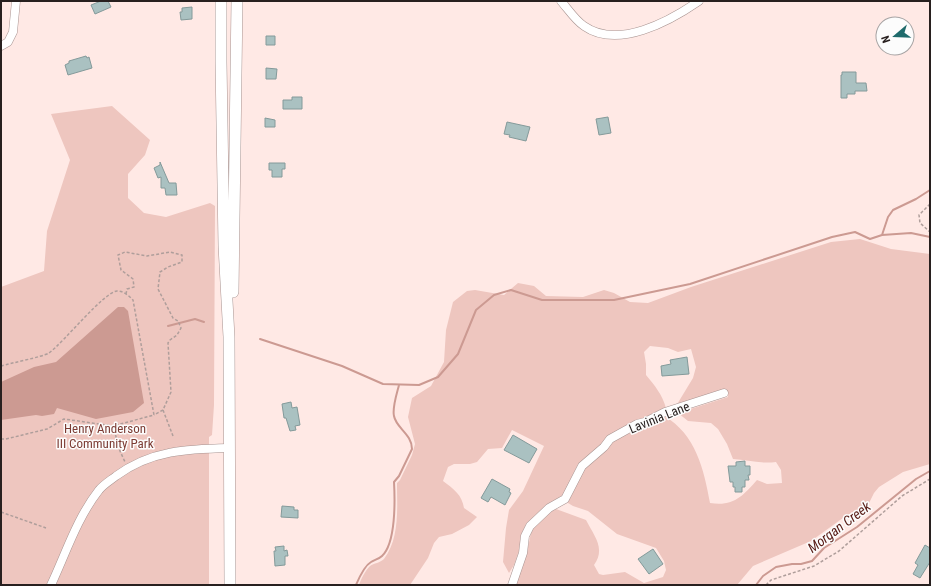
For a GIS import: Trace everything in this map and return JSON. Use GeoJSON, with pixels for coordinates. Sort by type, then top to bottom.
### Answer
{"type":"FeatureCollection","features":[{"type":"Feature","properties":{"kind":"highway"},"geometry":{"type":"LineString","coordinates":[[221,1],[220,62],[224,246],[230,337],[230,585]]}},
{"type":"Feature","properties":{"kind":"highway"},"geometry":{"type":"LineString","coordinates":[[230,337],[233,296],[237,1]]}},
{"type":"Feature","properties":{"kind":"street"},"geometry":{"type":"LineString","coordinates":[[1,46],[8,42],[13,32],[16,1]]}},
{"type":"Feature","properties":{"kind":"street"},"geometry":{"type":"LineString","coordinates":[[561,1],[584,26],[595,32],[610,35],[624,35],[641,31],[684,11],[699,1]]}},
{"type":"Feature","properties":{"kind":"street","name":"Lavinia Lane"},"geometry":{"type":"LineString","coordinates":[[512,585],[523,552],[525,536],[530,526],[549,508],[565,499],[582,466],[604,447],[610,439],[636,424],[645,422],[665,412],[724,393]]}},
{"type":"Feature","properties":{"kind":"street"},"geometry":{"type":"LineString","coordinates":[[51,585],[68,545],[84,513],[100,488],[128,468],[144,460],[166,453],[196,448],[230,448]]}},
{"type":"Feature","properties":{"kind":"path"},"geometry":{"type":"LineString","coordinates":[[930,204],[919,215],[920,223],[930,232]]}},
{"type":"Feature","properties":{"kind":"path"},"geometry":{"type":"LineString","coordinates":[[1,439],[47,430],[64,419],[113,426],[154,415],[163,410],[171,392],[168,343],[177,335],[181,328],[178,321],[173,318],[158,289],[160,272],[168,267],[182,262],[182,255],[170,252],[147,256],[126,252],[118,256],[121,270],[133,279],[134,287],[127,289],[126,294]]}},
{"type":"Feature","properties":{"kind":"path"},"geometry":{"type":"LineString","coordinates":[[1,366],[48,353],[108,295],[117,291],[126,294],[133,300],[154,415]]}},
{"type":"Feature","properties":{"kind":"path"},"geometry":{"type":"LineString","coordinates":[[163,410],[173,436]]}},
{"type":"Feature","properties":{"kind":"path"},"geometry":{"type":"LineString","coordinates":[[113,426],[120,451],[128,468]]}},
{"type":"Feature","properties":{"kind":"path"},"geometry":{"type":"LineString","coordinates":[[766,585],[770,580],[814,566],[839,551],[902,496],[930,479]]}},
{"type":"Feature","properties":{"kind":"path"},"geometry":{"type":"LineString","coordinates":[[1,512],[46,528]]}},
{"type":"Feature","properties":{"kind":"green space","name":"Henry Anderson III Community Park"},"geometry":{"type":"Polygon","coordinates":[[[112,106],[150,140],[145,155],[128,174],[128,198],[144,213],[166,217],[210,203],[215,206],[214,405],[212,435],[209,437],[209,585],[1,585],[1,287],[44,271],[47,231],[70,160],[51,114],[112,106]]]}},
{"type":"Feature","properties":{"kind":"green space"},"geometry":{"type":"Polygon","coordinates":[[[860,239],[891,249],[930,254],[930,464],[903,472],[879,487],[868,505],[859,513],[847,515],[811,541],[753,566],[737,585],[516,585],[527,552],[532,528],[549,512],[556,509],[586,520],[598,542],[599,553],[594,565],[599,574],[603,575],[625,572],[644,583],[663,577],[666,570],[664,561],[656,548],[617,534],[588,511],[568,503],[567,499],[583,468],[612,441],[630,433],[638,426],[664,416],[684,433],[697,454],[705,478],[710,503],[718,504],[731,502],[747,491],[757,480],[767,484],[782,483],[781,470],[776,462],[733,459],[727,444],[718,429],[711,423],[688,421],[678,413],[728,397],[726,390],[676,406],[693,378],[696,367],[691,349],[678,352],[668,348],[650,346],[644,352],[646,375],[660,394],[666,408],[646,419],[639,419],[602,444],[578,464],[563,495],[544,507],[526,524],[521,535],[519,551],[514,565],[509,573],[503,562],[509,510],[523,491],[544,446],[512,430],[502,448],[488,449],[477,462],[470,464],[454,464],[448,467],[443,481],[457,493],[463,503],[464,508],[477,517],[469,525],[452,534],[439,537],[434,543],[428,558],[410,585],[359,585],[366,570],[373,564],[384,559],[393,542],[397,512],[397,483],[400,480],[412,455],[415,444],[408,417],[412,398],[431,386],[444,362],[446,330],[453,302],[467,291],[475,290],[504,295],[518,283],[534,286],[546,296],[583,297],[604,290],[614,293],[630,302],[648,303],[691,287],[831,242],[860,239]]]}},
{"type":"Feature","properties":{"kind":"shaded area"},"geometry":{"type":"Polygon","coordinates":[[[118,307],[124,307],[128,311],[144,403],[133,412],[96,419],[57,408],[54,414],[1,420],[1,382],[34,367],[56,362],[118,307]]]}},
{"type":"Feature","properties":{"kind":"building"},"geometry":{"type":"Polygon","coordinates":[[[101,1],[108,1],[111,7],[95,14],[91,5],[101,1]]]}},
{"type":"Feature","properties":{"kind":"building"},"geometry":{"type":"Polygon","coordinates":[[[192,7],[192,19],[181,20],[180,12],[182,12],[182,8],[192,7]]]}},
{"type":"Feature","properties":{"kind":"building"},"geometry":{"type":"Polygon","coordinates":[[[266,36],[275,36],[275,45],[266,45],[266,36]]]}},
{"type":"Feature","properties":{"kind":"building"},"geometry":{"type":"Polygon","coordinates":[[[86,56],[87,58],[89,57],[92,68],[68,75],[65,65],[69,63],[69,61],[86,56]]]}},
{"type":"Feature","properties":{"kind":"building"},"geometry":{"type":"Polygon","coordinates":[[[266,68],[277,69],[276,79],[266,79],[266,68]]]}},
{"type":"Feature","properties":{"kind":"building"},"geometry":{"type":"Polygon","coordinates":[[[842,72],[856,72],[856,83],[866,83],[867,91],[855,91],[855,94],[847,94],[847,98],[841,98],[842,72]]]}},
{"type":"Feature","properties":{"kind":"building"},"geometry":{"type":"Polygon","coordinates":[[[292,97],[302,97],[302,109],[283,109],[283,100],[292,100],[292,97]]]}},
{"type":"Feature","properties":{"kind":"building"},"geometry":{"type":"Polygon","coordinates":[[[608,117],[611,133],[599,135],[596,119],[608,117]]]}},
{"type":"Feature","properties":{"kind":"building"},"geometry":{"type":"Polygon","coordinates":[[[265,118],[275,120],[275,127],[265,127],[265,118]]]}},
{"type":"Feature","properties":{"kind":"building"},"geometry":{"type":"Polygon","coordinates":[[[507,122],[530,127],[526,141],[509,137],[510,135],[504,134],[507,122]]]}},
{"type":"Feature","properties":{"kind":"building"},"geometry":{"type":"Polygon","coordinates":[[[160,162],[169,183],[176,183],[177,195],[166,195],[165,188],[161,188],[161,177],[158,178],[154,168],[160,165],[160,162]]]}},
{"type":"Feature","properties":{"kind":"building"},"geometry":{"type":"Polygon","coordinates":[[[269,163],[285,163],[285,169],[282,169],[282,177],[272,177],[272,170],[269,170],[269,163]]]}},
{"type":"Feature","properties":{"kind":"building"},"geometry":{"type":"Polygon","coordinates":[[[687,357],[689,374],[662,376],[661,366],[671,364],[670,360],[687,357]]]}},
{"type":"Feature","properties":{"kind":"building"},"geometry":{"type":"Polygon","coordinates":[[[291,402],[292,408],[297,407],[300,425],[295,426],[296,430],[290,431],[286,418],[284,418],[282,404],[291,402]]]}},
{"type":"Feature","properties":{"kind":"building"},"geometry":{"type":"Polygon","coordinates":[[[513,435],[537,449],[529,463],[504,450],[513,435]]]}},
{"type":"Feature","properties":{"kind":"building"},"geometry":{"type":"Polygon","coordinates":[[[745,461],[745,466],[750,466],[750,475],[748,475],[749,480],[745,480],[745,487],[742,487],[742,492],[735,492],[733,482],[730,482],[728,466],[736,466],[736,462],[745,461]]]}},
{"type":"Feature","properties":{"kind":"building"},"geometry":{"type":"Polygon","coordinates":[[[492,479],[510,489],[509,492],[511,493],[505,505],[491,497],[488,502],[481,498],[492,479]]]}},
{"type":"Feature","properties":{"kind":"building"},"geometry":{"type":"Polygon","coordinates":[[[282,506],[294,507],[294,510],[298,510],[298,518],[281,517],[282,506]]]}},
{"type":"Feature","properties":{"kind":"building"},"geometry":{"type":"Polygon","coordinates":[[[925,545],[930,548],[930,562],[920,578],[913,574],[918,565],[915,563],[925,545]]]}},
{"type":"Feature","properties":{"kind":"building"},"geometry":{"type":"Polygon","coordinates":[[[284,546],[284,551],[287,550],[288,556],[285,556],[285,565],[275,566],[275,547],[284,546]]]}},
{"type":"Feature","properties":{"kind":"building"},"geometry":{"type":"Polygon","coordinates":[[[653,549],[663,564],[649,574],[638,559],[653,549]]]}},
{"type":"Feature","properties":{"kind":"waterway","name":"Morgan Creek"},"geometry":{"type":"LineString","coordinates":[[882,235],[888,217],[893,210],[916,199],[930,190]]}},
{"type":"Feature","properties":{"kind":"waterway"},"geometry":{"type":"LineString","coordinates":[[260,339],[342,366],[383,384],[419,385],[438,377],[458,354],[476,310],[494,295],[511,290],[542,300],[614,300],[690,284],[832,237],[855,232],[870,239],[882,235],[911,233],[930,237]]}},
{"type":"Feature","properties":{"kind":"waterway"},"geometry":{"type":"LineString","coordinates":[[168,326],[195,319],[204,322]]}},
{"type":"Feature","properties":{"kind":"waterway"},"geometry":{"type":"LineString","coordinates":[[356,585],[366,566],[381,557],[387,550],[394,521],[394,482],[399,476],[412,449],[407,435],[395,420],[394,416],[394,405],[399,385]]}},
{"type":"Feature","properties":{"kind":"waterway","name":"Morgan Creek"},"geometry":{"type":"LineString","coordinates":[[756,585],[763,576],[776,567],[812,561],[824,548],[857,527],[916,479],[930,471]]}}]}
